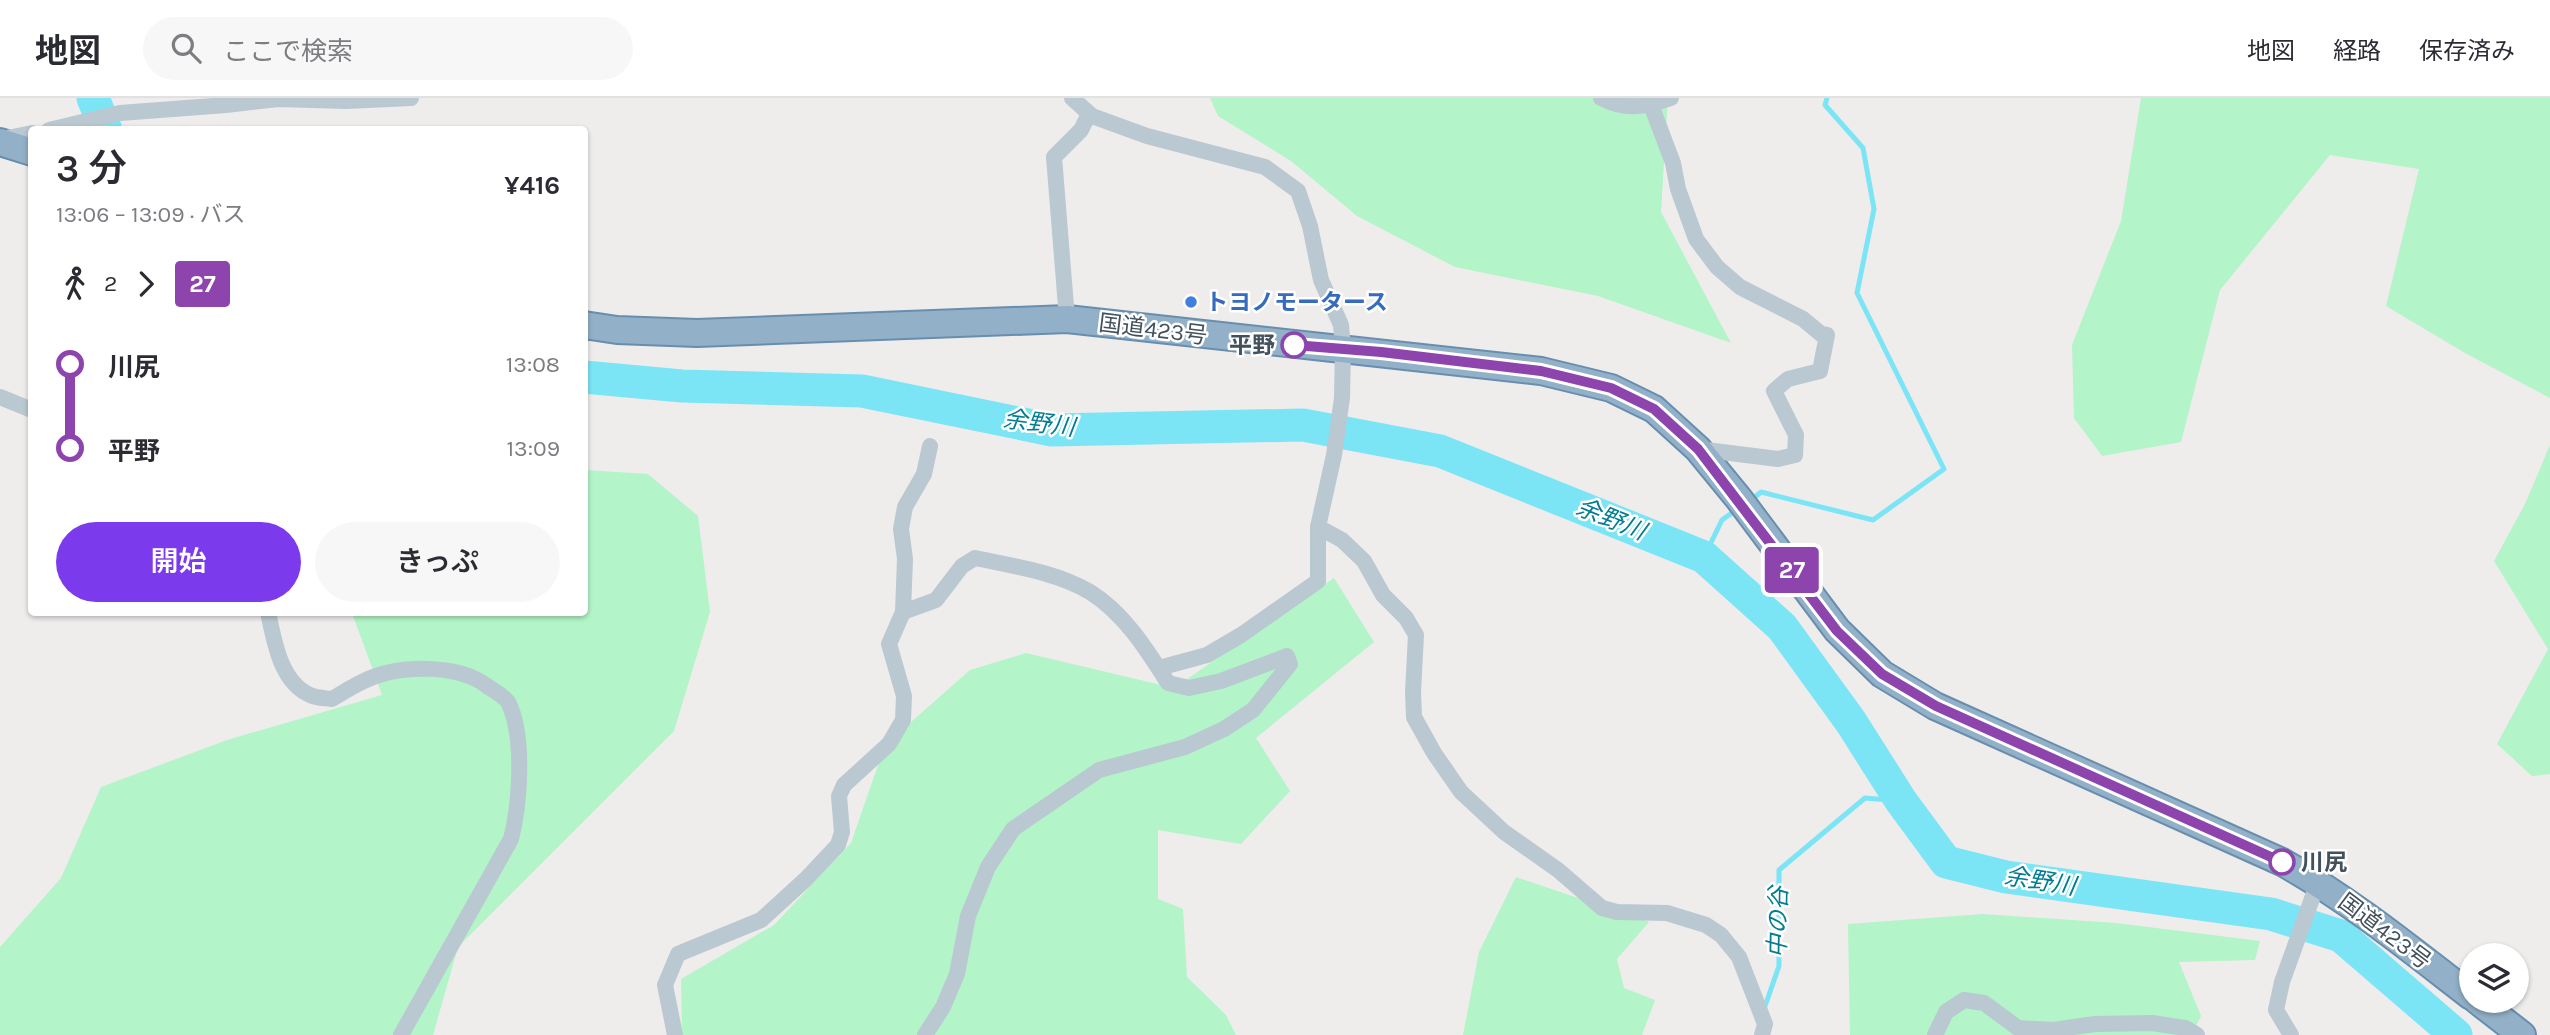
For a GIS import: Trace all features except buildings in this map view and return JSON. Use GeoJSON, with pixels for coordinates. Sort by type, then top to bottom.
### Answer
{"type":"FeatureCollection","features":[{"type":"Feature","properties":{"kind":"highway"},"geometry":{"type":"LineString","coordinates":[[0,140],[28,150]]}},
{"type":"Feature","properties":{"kind":"highway","name":"国道423号"},"geometry":{"type":"LineString","coordinates":[[588,326],[617,330],[697,333],[1067,318],[1541,371],[1611,388],[1654,409],[1698,449],[1739,499],[1837,631],[1882,674],[1936,706],[2282,862],[2314,892],[2360,911],[2459,987]]}},
{"type":"Feature","properties":{"kind":"highway"},"geometry":{"type":"LineString","coordinates":[[2494,1013],[2522,1035]]}},
{"type":"Feature","properties":{"kind":"street"},"geometry":{"type":"LineString","coordinates":[[66,126],[120,113],[278,99],[346,101],[411,98]]}},
{"type":"Feature","properties":{"kind":"street"},"geometry":{"type":"LineString","coordinates":[[1072,98],[1089,114],[1147,136],[1265,167],[1297,191],[1310,226],[1321,281],[1341,326],[1342,398],[1334,455],[1318,527],[1318,582],[1207,655],[1159,668]]}},
{"type":"Feature","properties":{"kind":"street"},"geometry":{"type":"LineString","coordinates":[[1601,98],[1612,105],[1646,106],[1671,98]]}},
{"type":"Feature","properties":{"kind":"street"},"geometry":{"type":"LineString","coordinates":[[1651,104],[1673,163],[1678,189],[1696,239],[1717,267],[1740,287],[1803,319],[1821,334],[1827,335],[1820,371],[1788,379],[1774,391],[1796,435],[1795,455],[1778,459],[1698,449]]}},
{"type":"Feature","properties":{"kind":"street"},"geometry":{"type":"LineString","coordinates":[[1067,318],[1054,157],[1081,130],[1089,114]]}},
{"type":"Feature","properties":{"kind":"street"},"geometry":{"type":"LineString","coordinates":[[0,140],[28,134]]}},
{"type":"Feature","properties":{"kind":"street"},"geometry":{"type":"LineString","coordinates":[[0,397],[28,408]]}},
{"type":"Feature","properties":{"kind":"street"},"geometry":{"type":"LineString","coordinates":[[675,1035],[665,985],[678,954],[761,920],[838,845],[842,832],[839,796],[844,785],[889,744],[903,720],[904,696],[889,644],[903,612],[905,559],[901,529],[905,507],[924,474],[930,446]]}},
{"type":"Feature","properties":{"kind":"street"},"geometry":{"type":"LineString","coordinates":[[1318,527],[1342,540],[1364,561],[1383,595],[1406,618],[1416,635],[1414,717],[1434,753],[1461,792],[1504,832],[1558,870],[1602,908],[1617,912],[1667,913],[1706,925],[1721,935],[1739,957],[1765,1024],[1762,1035]]}},
{"type":"Feature","properties":{"kind":"street"},"geometry":{"type":"LineString","coordinates":[[903,612],[936,600],[962,566],[975,558],[1069,582],[1092,594],[1130,628],[1168,683],[1189,688],[1221,681],[1287,656],[1290,664],[1253,710],[1224,729],[1185,747],[1100,770],[1013,830],[988,867],[968,916],[957,974],[943,1007],[925,1035]]}},
{"type":"Feature","properties":{"kind":"street"},"geometry":{"type":"LineString","coordinates":[[269,616],[288,677],[309,695],[332,699],[366,680],[412,669],[441,670],[478,679],[507,701],[516,732],[519,776],[518,812],[511,839],[401,1035]]}},
{"type":"Feature","properties":{"kind":"street"},"geometry":{"type":"LineString","coordinates":[[2291,1035],[2276,1010],[2282,982],[2314,892]]}},
{"type":"Feature","properties":{"kind":"street"},"geometry":{"type":"LineString","coordinates":[[1935,1035],[1946,1012],[1964,1000],[1984,1003],[2018,1028],[2053,1030],[2095,1024],[2152,1023],[2185,1028],[2197,1035]]}},
{"type":"Feature","properties":{"kind":"green space"},"geometry":{"type":"Polygon","coordinates":[[[1210,98],[1668,98],[1661,212],[1731,343],[1598,296],[1455,267],[1357,216],[1291,161],[1218,116],[1210,98]]]}},
{"type":"Feature","properties":{"kind":"green space"},"geometry":{"type":"Polygon","coordinates":[[[2141,98],[2550,98],[2550,398],[2465,353],[2386,306],[2419,169],[2330,155],[2220,290],[2181,442],[2102,456],[2074,418],[2072,345],[2121,221],[2141,98]]]}},
{"type":"Feature","properties":{"kind":"green space"},"geometry":{"type":"Polygon","coordinates":[[[2550,445],[2550,774],[2532,776],[2497,744],[2548,649],[2494,561],[2525,504],[2550,445]]]}},
{"type":"Feature","properties":{"kind":"green space"},"geometry":{"type":"Polygon","coordinates":[[[588,470],[648,474],[698,516],[710,612],[674,731],[458,947],[433,1035],[0,1035],[0,947],[61,878],[101,787],[227,740],[382,695],[353,616],[588,616],[588,470]]]}},
{"type":"Feature","properties":{"kind":"green space"},"geometry":{"type":"Polygon","coordinates":[[[1334,578],[1374,642],[1256,738],[1290,791],[1241,844],[1158,830],[1158,899],[1183,909],[1187,977],[1226,1015],[1236,1035],[682,1035],[681,979],[774,925],[851,843],[885,745],[970,670],[1026,653],[1174,688],[1334,578]]]}},
{"type":"Feature","properties":{"kind":"green space"},"geometry":{"type":"Polygon","coordinates":[[[1516,877],[1649,922],[1617,959],[1624,988],[1655,1000],[1642,1035],[1463,1035],[1479,952],[1516,877]]]}},
{"type":"Feature","properties":{"kind":"green space"},"geometry":{"type":"Polygon","coordinates":[[[1983,914],[2116,923],[2260,941],[2255,960],[2179,962],[2201,1016],[2191,1035],[1850,1035],[1848,924],[1983,914]]]}},
{"type":"Feature","properties":{"kind":"waterway","name":"余野川"},"geometry":{"type":"LineString","coordinates":[[93,98],[104,126]]}},
{"type":"Feature","properties":{"kind":"waterway"},"geometry":{"type":"LineString","coordinates":[[1750,501],[1761,492],[1873,520],[1944,469],[1857,293],[1874,209],[1863,148],[1825,105],[1827,98]]}},
{"type":"Feature","properties":{"kind":"waterway","name":"余野川"},"geometry":{"type":"LineString","coordinates":[[588,377],[682,386],[862,391],[1052,430],[1303,425],[1440,451],[1704,557],[1782,627],[1851,722],[1901,801],[1946,862],[2006,877],[2271,914],[2341,936],[2456,1035]]}},
{"type":"Feature","properties":{"kind":"waterway"},"geometry":{"type":"LineString","coordinates":[[1704,557],[1722,520],[1736,510]]}},
{"type":"Feature","properties":{"kind":"waterway","name":"中の谷"},"geometry":{"type":"LineString","coordinates":[[1764,1009],[1779,966],[1779,870],[1865,798],[1901,801]]}},
{"type":"Feature","properties":{"kind":"bus line","name":"27"},"geometry":{"type":"LineString","coordinates":[[1294,345],[1381,352],[1541,371],[1611,388],[1654,409],[1698,449],[1739,499],[1837,631],[1882,674],[1936,706],[2282,862]]}},
{"type":"Feature","properties":{"kind":"place","name":"トヨノモータース"},"geometry":{"type":"Point","coordinates":[1191,302]}},
{"type":"Feature","properties":{"kind":"place","name":"平野"},"geometry":{"type":"Point","coordinates":[1294,345]}},
{"type":"Feature","properties":{"kind":"place","name":"川尻"},"geometry":{"type":"Point","coordinates":[2282,862]}}]}
